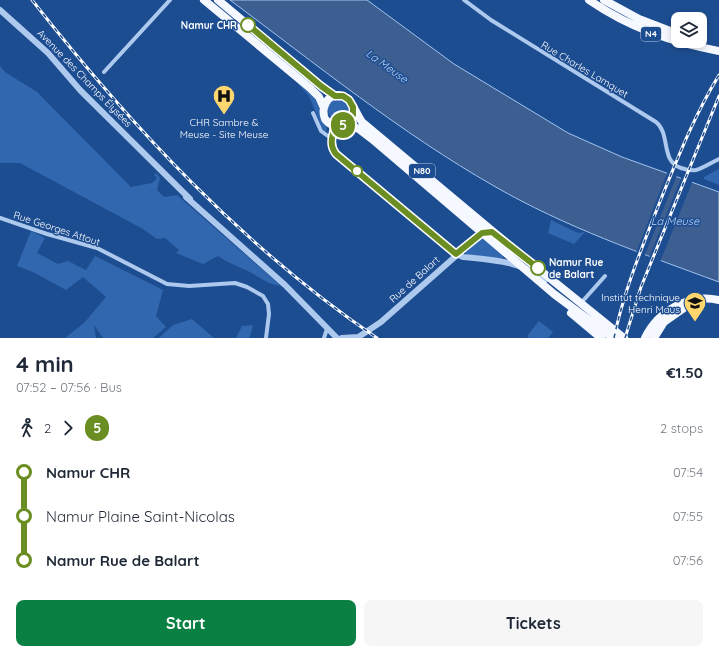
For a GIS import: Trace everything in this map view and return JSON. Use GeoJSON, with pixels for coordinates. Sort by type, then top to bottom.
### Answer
{"type":"FeatureCollection","features":[{"type":"Feature","properties":{"kind":"main road"},"geometry":{"type":"LineString","coordinates":[[207,1],[319,97],[323,106],[325,119],[335,126],[346,124],[352,119],[354,111],[352,103],[346,98],[335,96],[321,86],[218,0]]}},
{"type":"Feature","properties":{"kind":"main road","name":"N4"},"geometry":{"type":"LineString","coordinates":[[589,0],[622,15],[671,32]]}},
{"type":"Feature","properties":{"kind":"main road","name":"N4"},"geometry":{"type":"LineString","coordinates":[[604,0],[622,15],[650,33],[719,51]]}},
{"type":"Feature","properties":{"kind":"main road"},"geometry":{"type":"LineString","coordinates":[[707,42],[719,45]]}},
{"type":"Feature","properties":{"kind":"main road"},"geometry":{"type":"LineString","coordinates":[[323,106],[328,99],[335,96]]}},
{"type":"Feature","properties":{"kind":"main road","name":"N80"},"geometry":{"type":"LineString","coordinates":[[354,111],[362,122],[484,229],[519,264],[554,294],[613,338]]}},
{"type":"Feature","properties":{"kind":"main road","name":"N80"},"geometry":{"type":"LineString","coordinates":[[346,124],[359,129],[372,139],[469,221],[489,232],[496,234],[624,338]]}},
{"type":"Feature","properties":{"kind":"main road","name":"N80"},"geometry":{"type":"LineString","coordinates":[[554,294],[570,312],[601,338]]}},
{"type":"Feature","properties":{"kind":"main road"},"geometry":{"type":"LineString","coordinates":[[647,338],[656,320],[674,307],[693,300],[719,300]]}},
{"type":"Feature","properties":{"kind":"main road"},"geometry":{"type":"LineString","coordinates":[[647,338],[677,311],[698,304],[719,305]]}},
{"type":"Feature","properties":{"kind":"street"},"geometry":{"type":"LineString","coordinates":[[104,72],[170,0]]}},
{"type":"Feature","properties":{"kind":"street","name":"Rue Charles Lamquet"},"geometry":{"type":"LineString","coordinates":[[464,0],[510,32],[656,122],[663,130],[671,161],[676,166],[691,171],[719,159]]}},
{"type":"Feature","properties":{"kind":"street","name":"Avenue des Champs Élysées"},"geometry":{"type":"LineString","coordinates":[[0,10],[44,49],[80,90],[152,161],[164,178],[177,191],[190,199],[285,285],[337,338]]}},
{"type":"Feature","properties":{"kind":"street"},"geometry":{"type":"LineString","coordinates":[[313,113],[323,134],[332,139]]}},
{"type":"Feature","properties":{"kind":"street"},"geometry":{"type":"LineString","coordinates":[[335,126],[332,146],[336,154],[456,254],[463,257],[519,264]]}},
{"type":"Feature","properties":{"kind":"street","name":"Rue Georges Attout"},"geometry":{"type":"LineString","coordinates":[[0,218],[47,234],[97,248],[167,284],[189,286],[240,284],[263,296],[268,309],[266,338]]}},
{"type":"Feature","properties":{"kind":"street","name":"Rue de Balart"},"geometry":{"type":"LineString","coordinates":[[342,338],[358,338],[381,322],[484,229]]}},
{"type":"Feature","properties":{"kind":"street","name":"N80"},"geometry":{"type":"LineString","coordinates":[[519,264],[540,275],[576,303],[581,303]]}},
{"type":"Feature","properties":{"kind":"street"},"geometry":{"type":"LineString","coordinates":[[581,303],[605,276]]}},
{"type":"Feature","properties":{"kind":"street"},"geometry":{"type":"LineString","coordinates":[[324,338],[327,329]]}},
{"type":"Feature","properties":{"kind":"shaded area"},"geometry":{"type":"Polygon","coordinates":[[[255,34],[324,91],[320,95],[253,37],[255,34]]]}},
{"type":"Feature","properties":{"kind":"shaded area"},"geometry":{"type":"Polygon","coordinates":[[[0,66],[5,72],[37,92],[131,187],[152,183],[157,178],[154,175],[156,173],[160,178],[157,190],[164,197],[177,195],[281,286],[266,281],[218,256],[203,264],[176,253],[179,250],[165,238],[157,239],[143,229],[20,163],[0,163],[0,66]]]}},
{"type":"Feature","properties":{"kind":"shaded area"},"geometry":{"type":"Polygon","coordinates":[[[291,76],[315,97],[319,107],[320,117],[327,128],[326,132],[323,130],[309,96],[291,76]]]}},
{"type":"Feature","properties":{"kind":"shaded area"},"geometry":{"type":"Polygon","coordinates":[[[339,99],[347,102],[350,110],[347,118],[339,121],[331,118],[328,110],[331,102],[339,99]]]}},
{"type":"Feature","properties":{"kind":"shaded area"},"geometry":{"type":"Polygon","coordinates":[[[719,169],[719,185],[704,179],[704,177],[719,169]]]}},
{"type":"Feature","properties":{"kind":"shaded area"},"geometry":{"type":"Polygon","coordinates":[[[551,220],[578,233],[585,232],[574,244],[548,233],[551,220]]]}},
{"type":"Feature","properties":{"kind":"shaded area"},"geometry":{"type":"Polygon","coordinates":[[[31,231],[45,238],[37,253],[58,264],[68,261],[86,270],[95,256],[163,290],[156,316],[166,327],[153,338],[103,338],[94,325],[96,338],[65,338],[84,323],[106,297],[83,277],[66,290],[33,272],[17,266],[31,231]]]}},
{"type":"Feature","properties":{"kind":"shaded area"},"geometry":{"type":"Polygon","coordinates":[[[483,237],[504,255],[502,259],[466,254],[465,251],[483,237]]]}},
{"type":"Feature","properties":{"kind":"shaded area"},"geometry":{"type":"Polygon","coordinates":[[[192,319],[214,338],[159,338],[173,325],[192,319]]]}},
{"type":"Feature","properties":{"kind":"shaded area"},"geometry":{"type":"Polygon","coordinates":[[[539,321],[553,332],[548,338],[529,338],[527,336],[539,321]]]}},
{"type":"Feature","properties":{"kind":"shaded area"},"geometry":{"type":"Polygon","coordinates":[[[253,325],[249,338],[236,338],[242,326],[253,325]]]}},
{"type":"Feature","properties":{"kind":"water","name":"La Meuse"},"geometry":{"type":"Polygon","coordinates":[[[230,0],[367,0],[454,64],[568,133],[622,157],[719,192],[719,282],[576,227],[521,201],[494,186],[392,121],[230,0]]]}},
{"type":"Feature","properties":{"kind":"pier"},"geometry":{"type":"Polygon","coordinates":[[[668,171],[677,175],[644,257],[636,253],[668,171]]]}},
{"type":"Feature","properties":{"kind":"pier"},"geometry":{"type":"Polygon","coordinates":[[[682,176],[693,180],[660,262],[649,258],[682,176]]]}},
{"type":"Feature","properties":{"kind":"railway"},"geometry":{"type":"LineString","coordinates":[[32,0],[109,93],[191,182],[280,265],[328,303],[377,338]]}},
{"type":"Feature","properties":{"kind":"railway"},"geometry":{"type":"LineString","coordinates":[[614,338],[623,302],[661,199],[680,152],[710,90],[719,75]]}},
{"type":"Feature","properties":{"kind":"railway"},"geometry":{"type":"LineString","coordinates":[[625,338],[641,287],[719,96]]}},
{"type":"Feature","properties":{"kind":"bus line","name":"5"},"geometry":{"type":"LineString","coordinates":[[248,25],[321,86],[335,96],[343,96],[352,103],[354,111],[352,119],[346,124],[335,126],[331,142],[336,154],[456,254],[482,233],[492,232],[538,268]]}},
{"type":"Feature","properties":{"kind":"place","name":"Namur CHR"},"geometry":{"type":"Point","coordinates":[248,25]}},
{"type":"Feature","properties":{"kind":"place","name":"CHR Sambre & Meuse - Site Meuse"},"geometry":{"type":"Point","coordinates":[224,116]}},
{"type":"Feature","properties":{"kind":"place","name":"Namur Rue de Balart"},"geometry":{"type":"Point","coordinates":[538,268]}},
{"type":"Feature","properties":{"kind":"place","name":"Institut technique Henri Maus"},"geometry":{"type":"Point","coordinates":[695,322]}}]}
